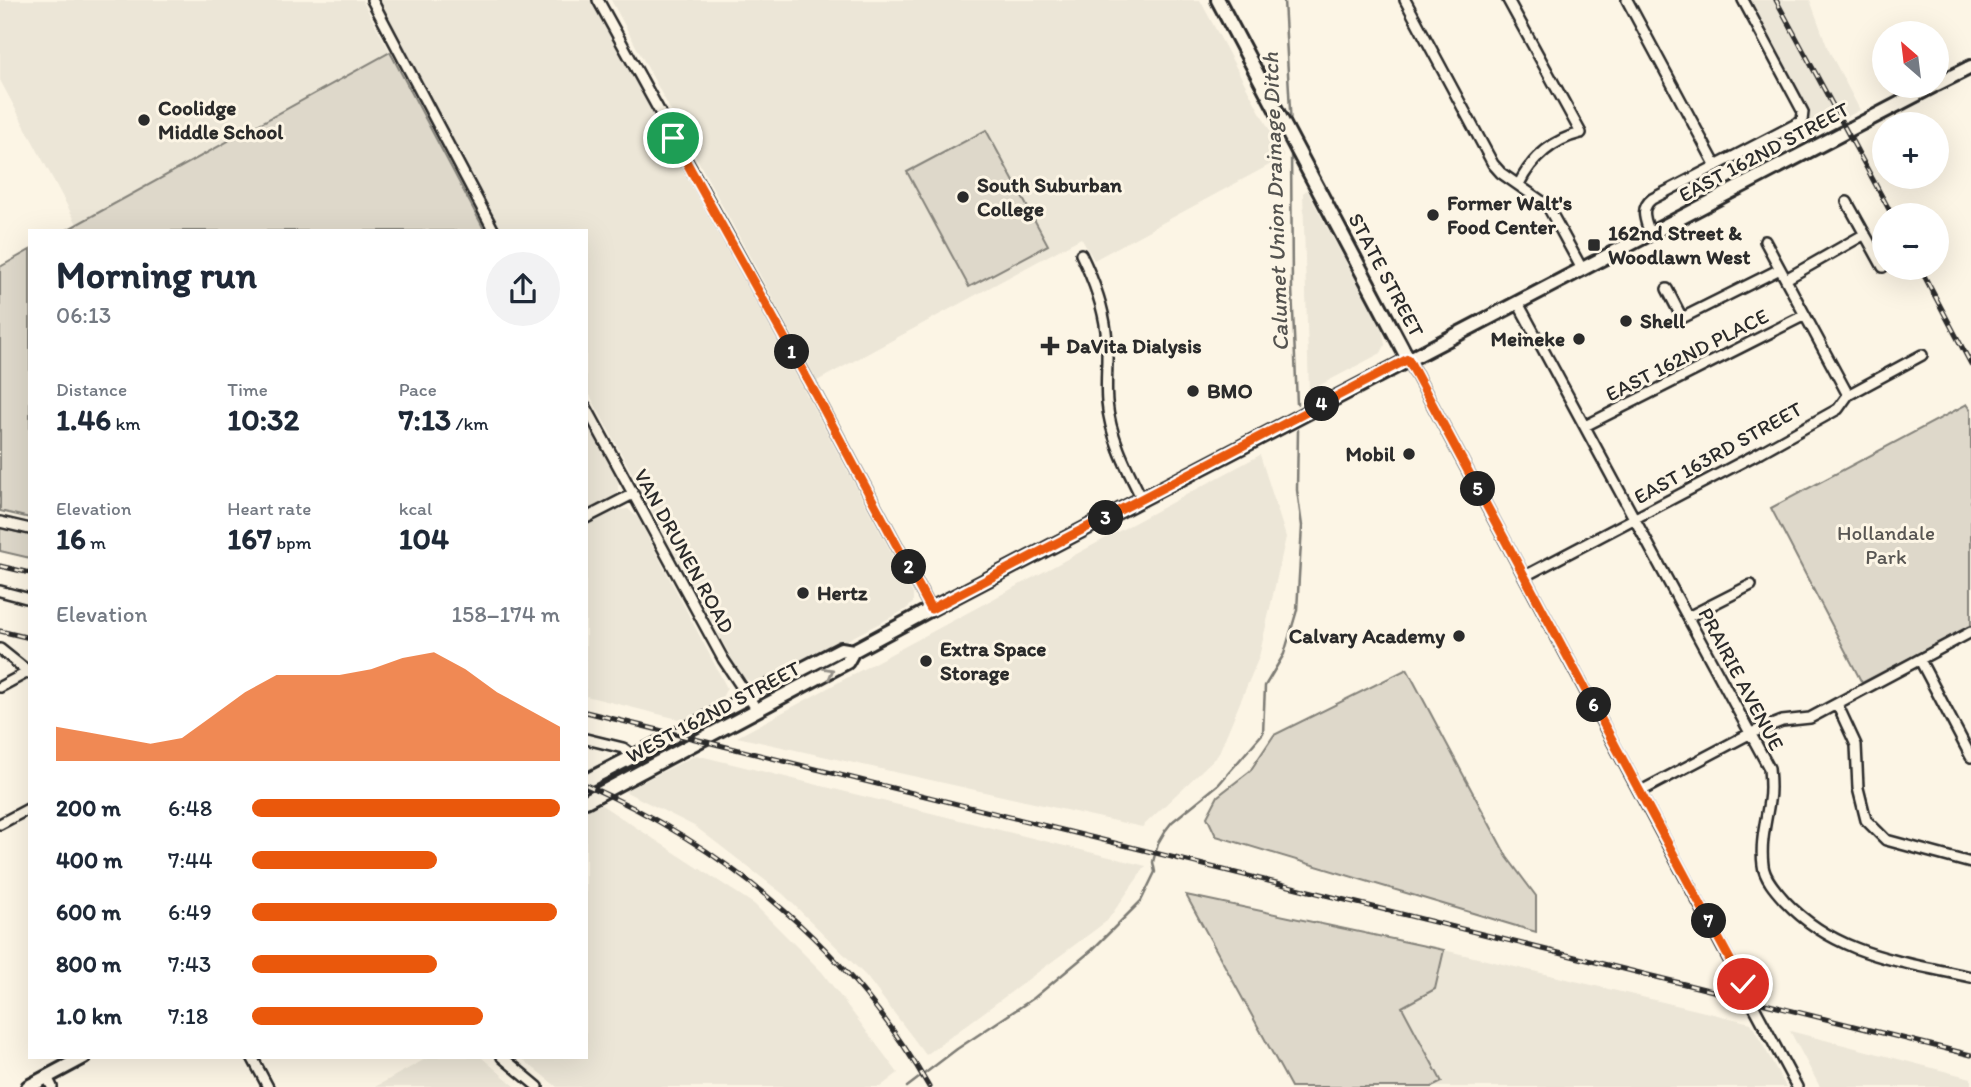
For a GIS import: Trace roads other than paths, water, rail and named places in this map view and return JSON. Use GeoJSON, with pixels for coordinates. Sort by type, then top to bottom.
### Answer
{"type":"FeatureCollection","features":[{"type":"Feature","properties":{"kind":"main road","name":"STATE STREET"},"geometry":{"type":"LineString","coordinates":[[1218,0],[1408,359]]}},
{"type":"Feature","properties":{"kind":"main road","name":"EAST 162ND STREET"},"geometry":{"type":"LineString","coordinates":[[1950,78],[1971,67]]}},
{"type":"Feature","properties":{"kind":"main road","name":"EAST 162ND STREET"},"geometry":{"type":"LineString","coordinates":[[1408,359],[1910,98]]}},
{"type":"Feature","properties":{"kind":"main road","name":"WEST 162ND STREET"},"geometry":{"type":"LineString","coordinates":[[588,799],[847,662],[853,651],[931,609],[1408,359]]}},
{"type":"Feature","properties":{"kind":"main road","name":"WEST 162ND STREET"},"geometry":{"type":"LineString","coordinates":[[588,780],[841,649],[853,651]]}},
{"type":"Feature","properties":{"kind":"main road"},"geometry":{"type":"LineString","coordinates":[[634,756],[643,771]]}},
{"type":"Feature","properties":{"kind":"main road"},"geometry":{"type":"LineString","coordinates":[[28,1087],[50,1082],[81,1059]]}},
{"type":"Feature","properties":{"kind":"street"},"geometry":{"type":"LineString","coordinates":[[372,0],[493,229]]}},
{"type":"Feature","properties":{"kind":"street"},"geometry":{"type":"LineString","coordinates":[[598,0],[931,609]]}},
{"type":"Feature","properties":{"kind":"street"},"geometry":{"type":"LineString","coordinates":[[1405,0],[1489,158],[1501,173],[1547,205],[1582,270]]}},
{"type":"Feature","properties":{"kind":"street"},"geometry":{"type":"LineString","coordinates":[[1508,0],[1581,133],[1562,140],[1536,157],[1519,184]]}},
{"type":"Feature","properties":{"kind":"street"},"geometry":{"type":"LineString","coordinates":[[1627,0],[1716,166]]}},
{"type":"Feature","properties":{"kind":"street","name":"EAST 162ND STREET"},"geometry":{"type":"LineString","coordinates":[[1650,234],[1644,212],[1646,204],[1802,121],[1803,112],[1744,0]]}},
{"type":"Feature","properties":{"kind":"street"},"geometry":{"type":"LineString","coordinates":[[1847,202],[1872,247]]}},
{"type":"Feature","properties":{"kind":"street"},"geometry":{"type":"LineString","coordinates":[[1786,279],[1865,234]]}},
{"type":"Feature","properties":{"kind":"street"},"geometry":{"type":"LineString","coordinates":[[1765,241],[1849,395]]}},
{"type":"Feature","properties":{"kind":"street"},"geometry":{"type":"LineString","coordinates":[[1081,254],[1102,305],[1106,332],[1107,403],[1115,437],[1125,466],[1142,499]]}},
{"type":"Feature","properties":{"kind":"street"},"geometry":{"type":"LineString","coordinates":[[1667,289],[1682,318],[1780,269]]}},
{"type":"Feature","properties":{"kind":"street","name":"PRAIRIE AVENUE"},"geometry":{"type":"LineString","coordinates":[[1518,303],[1769,768],[1770,797],[1762,844],[1763,868],[1777,893],[1802,920],[1829,938],[1857,951],[1971,977]]}},
{"type":"Feature","properties":{"kind":"street","name":"EAST 162ND PLACE"},"geometry":{"type":"LineString","coordinates":[[1585,426],[1805,315]]}},
{"type":"Feature","properties":{"kind":"street","name":"EAST 163RD STREET"},"geometry":{"type":"LineString","coordinates":[[1525,576],[1838,409],[1849,395],[1922,355]]}},
{"type":"Feature","properties":{"kind":"street","name":"STATE STREET"},"geometry":{"type":"LineString","coordinates":[[1408,359],[1797,1087]]}},
{"type":"Feature","properties":{"kind":"street","name":"VAN DRUNEN ROAD"},"geometry":{"type":"LineString","coordinates":[[588,411],[723,659],[757,710]]}},
{"type":"Feature","properties":{"kind":"street"},"geometry":{"type":"LineString","coordinates":[[588,518],[632,494]]}},
{"type":"Feature","properties":{"kind":"street"},"geometry":{"type":"LineString","coordinates":[[0,522],[28,529]]}},
{"type":"Feature","properties":{"kind":"street"},"geometry":{"type":"LineString","coordinates":[[1688,617],[1751,585]]}},
{"type":"Feature","properties":{"kind":"street"},"geometry":{"type":"LineString","coordinates":[[0,591],[28,598]]}},
{"type":"Feature","properties":{"kind":"street"},"geometry":{"type":"LineString","coordinates":[[1641,791],[1751,733],[1782,721],[1810,718],[1971,632]]}},
{"type":"Feature","properties":{"kind":"street"},"geometry":{"type":"LineString","coordinates":[[0,649],[28,672]]}},
{"type":"Feature","properties":{"kind":"street"},"geometry":{"type":"LineString","coordinates":[[1920,660],[1971,757]]}},
{"type":"Feature","properties":{"kind":"street"},"geometry":{"type":"LineString","coordinates":[[0,687],[28,673]]}},
{"type":"Feature","properties":{"kind":"street"},"geometry":{"type":"LineString","coordinates":[[1837,704],[1856,745],[1858,788],[1866,820],[1886,840],[1971,863]]}},
{"type":"Feature","properties":{"kind":"street"},"geometry":{"type":"LineString","coordinates":[[588,739],[623,748],[634,756]]}},
{"type":"Feature","properties":{"kind":"street"},"geometry":{"type":"LineString","coordinates":[[0,824],[28,809]]}},
{"type":"Feature","properties":{"kind":"street"},"geometry":{"type":"LineString","coordinates":[[253,1059],[268,1087]]}},
{"type":"Feature","properties":{"kind":"street"},"geometry":{"type":"LineString","coordinates":[[504,1059],[538,1087]]}},
{"type":"Feature","properties":{"kind":"waterway","name":"Calumet Union Drainage Ditch"},"geometry":{"type":"LineString","coordinates":[[1284,0],[1291,128]]}},
{"type":"Feature","properties":{"kind":"waterway","name":"Calumet Union Drainage Ditch"},"geometry":{"type":"LineString","coordinates":[[1291,148],[1292,288],[1297,404]]}},
{"type":"Feature","properties":{"kind":"waterway","name":"Calumet Union Drainage Ditch"},"geometry":{"type":"LineString","coordinates":[[907,1087],[957,1049],[1034,998],[1092,950],[1141,901],[1155,872],[1153,862],[1158,843],[1172,822],[1219,784],[1263,733],[1265,686],[1284,654],[1297,610],[1302,526],[1297,490],[1298,430]]}},
{"type":"Feature","properties":{"kind":"railway"},"geometry":{"type":"LineString","coordinates":[[1776,0],[1886,203]]}},
{"type":"Feature","properties":{"kind":"railway"},"geometry":{"type":"LineString","coordinates":[[1926,280],[1971,364]]}},
{"type":"Feature","properties":{"kind":"railway"},"geometry":{"type":"LineString","coordinates":[[0,566],[28,573]]}},
{"type":"Feature","properties":{"kind":"railway"},"geometry":{"type":"LineString","coordinates":[[0,631],[28,638]]}},
{"type":"Feature","properties":{"kind":"railway"},"geometry":{"type":"LineString","coordinates":[[588,712],[1971,1055]]}},
{"type":"Feature","properties":{"kind":"railway"},"geometry":{"type":"LineString","coordinates":[[588,786],[638,810],[689,840],[737,872],[782,909],[824,948],[863,991],[898,1038],[929,1087]]}},
{"type":"Feature","properties":{"kind":"place","name":"Coolidge Middle School"},"geometry":{"type":"Point","coordinates":[144,120]}},
{"type":"Feature","properties":{"kind":"place","name":"South Suburban College"},"geometry":{"type":"Point","coordinates":[963,197]}},
{"type":"Feature","properties":{"kind":"place","name":"Former Walt's Food Center"},"geometry":{"type":"Point","coordinates":[1433,215]}},
{"type":"Feature","properties":{"kind":"place","name":"162nd Street & Woodlawn West"},"geometry":{"type":"Point","coordinates":[1594,245]}},
{"type":"Feature","properties":{"kind":"place","name":"Shell"},"geometry":{"type":"Point","coordinates":[1626,321]}},
{"type":"Feature","properties":{"kind":"place","name":"Meineke"},"geometry":{"type":"Point","coordinates":[1579,339]}},
{"type":"Feature","properties":{"kind":"place","name":"DaVita Dialysis"},"geometry":{"type":"Point","coordinates":[1050,346]}},
{"type":"Feature","properties":{"kind":"place","name":"BMO"},"geometry":{"type":"Point","coordinates":[1193,391]}},
{"type":"Feature","properties":{"kind":"place","name":"Mobil"},"geometry":{"type":"Point","coordinates":[1409,454]}},
{"type":"Feature","properties":{"kind":"place","name":"Hertz"},"geometry":{"type":"Point","coordinates":[803,593]}},
{"type":"Feature","properties":{"kind":"place","name":"Calvary Academy"},"geometry":{"type":"Point","coordinates":[1459,636]}},
{"type":"Feature","properties":{"kind":"place","name":"Extra Space Storage"},"geometry":{"type":"Point","coordinates":[926,661]}},
{"type":"Feature","properties":{"kind":"park label","name":"Hollandale Park"},"geometry":{"type":"Point","coordinates":[1886,545]}}]}
